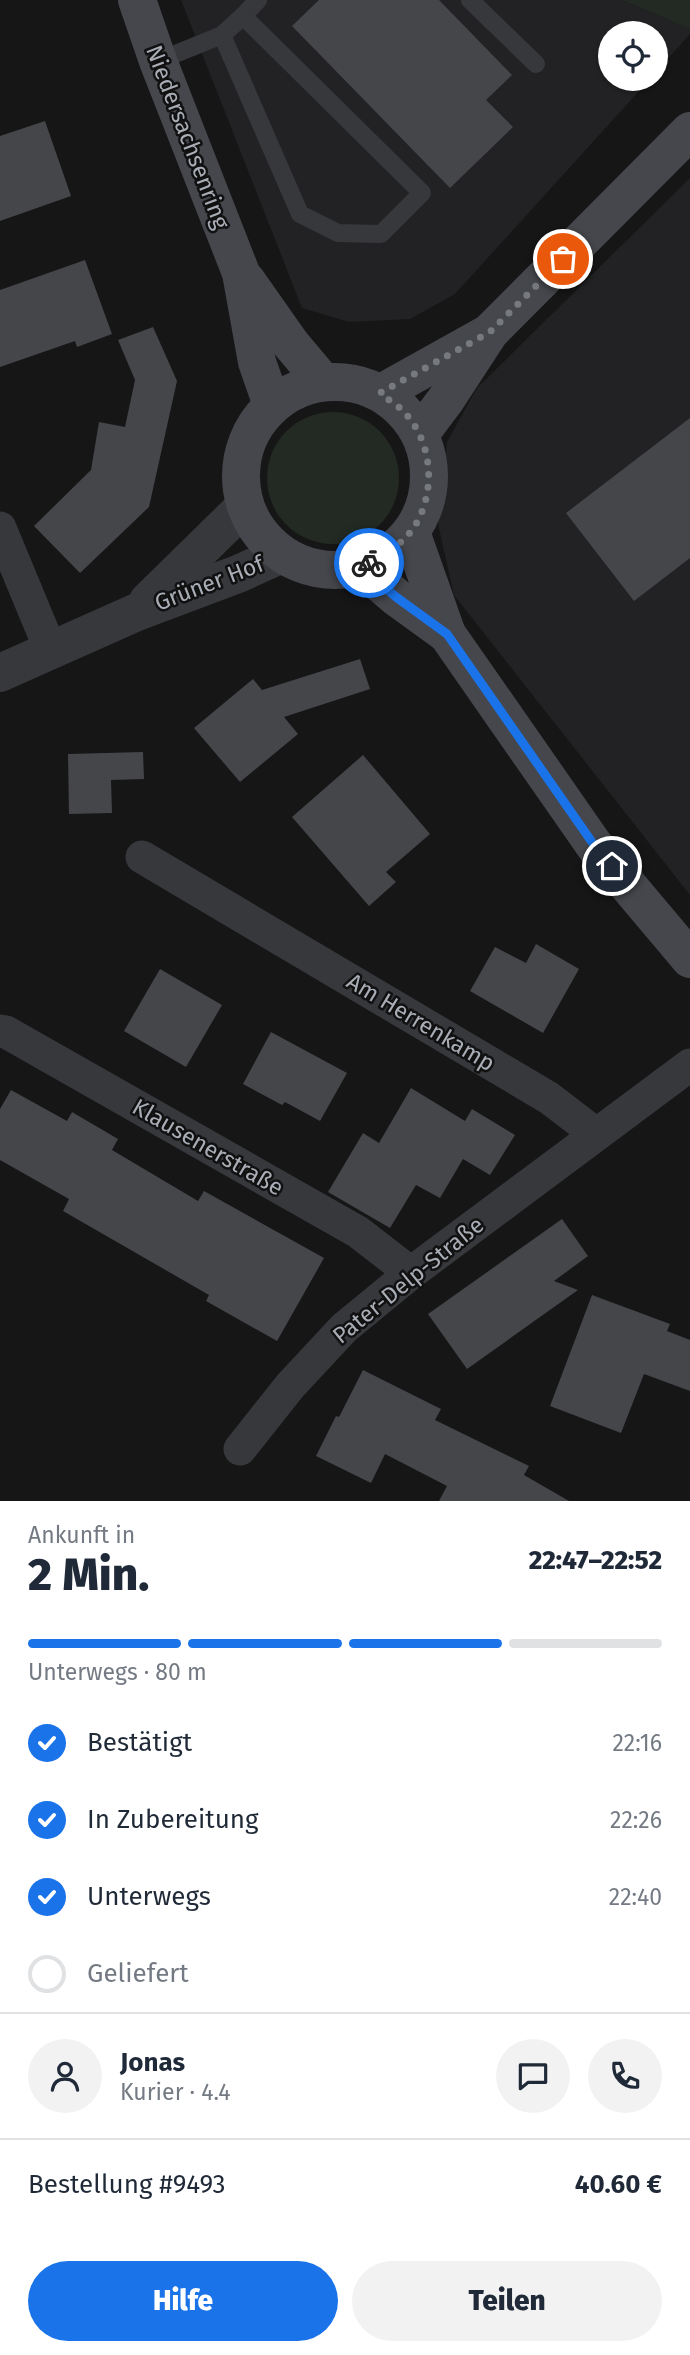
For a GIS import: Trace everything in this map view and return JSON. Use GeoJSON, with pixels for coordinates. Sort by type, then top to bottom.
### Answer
{"type":"FeatureCollection","features":[{"type":"Feature","properties":{"kind":"main road","name":"Niedersachsenring"},"geometry":{"type":"LineString","coordinates":[[137,0],[241,273],[257,362],[272,405]]}},
{"type":"Feature","properties":{"kind":"main road"},"geometry":{"type":"LineString","coordinates":[[419,434],[447,398],[490,332],[690,131]]}},
{"type":"Feature","properties":{"kind":"main road","name":"Niedersachsenring"},"geometry":{"type":"LineString","coordinates":[[241,273],[291,344],[323,382]]}},
{"type":"Feature","properties":{"kind":"main road"},"geometry":{"type":"LineString","coordinates":[[380,393],[490,332]]}},
{"type":"Feature","properties":{"kind":"main road"},"geometry":{"type":"LineString","coordinates":[[323,382],[352,383],[380,393],[403,410],[419,434],[428,458],[429,484],[423,509],[411,532],[389,552],[361,567],[334,570],[307,566],[282,554],[260,533],[245,506],[240,479],[243,451],[254,426],[272,405],[295,390],[323,382]]}},
{"type":"Feature","properties":{"kind":"main road"},"geometry":{"type":"LineString","coordinates":[[411,532],[447,634],[594,845],[690,959]]}},
{"type":"Feature","properties":{"kind":"main road"},"geometry":{"type":"LineString","coordinates":[[361,567],[396,597],[447,634]]}},
{"type":"Feature","properties":{"kind":"street","name":"Grüner Hof"},"geometry":{"type":"LineString","coordinates":[[137,612],[245,506]]}},
{"type":"Feature","properties":{"kind":"street"},"geometry":{"type":"LineString","coordinates":[[0,528],[51,651]]}},
{"type":"Feature","properties":{"kind":"street","name":"Grüner Hof"},"geometry":{"type":"LineString","coordinates":[[0,673],[137,612],[238,574],[282,554]]}},
{"type":"Feature","properties":{"kind":"street","name":"Am Herrenkamp"},"geometry":{"type":"LineString","coordinates":[[142,857],[549,1098],[596,1133]]}},
{"type":"Feature","properties":{"kind":"street","name":"Klausenerstraße"},"geometry":{"type":"LineString","coordinates":[[0,1031],[358,1233],[411,1273]]}},
{"type":"Feature","properties":{"kind":"street"},"geometry":{"type":"LineString","coordinates":[[596,1133],[690,1065]]}},
{"type":"Feature","properties":{"kind":"street","name":"Pater-Delp-Straße"},"geometry":{"type":"LineString","coordinates":[[240,1448],[290,1386],[344,1328],[411,1273],[596,1133]]}},
{"type":"Feature","properties":{"kind":"lane"},"geometry":{"type":"LineString","coordinates":[[158,61],[222,35],[258,0]]}},
{"type":"Feature","properties":{"kind":"lane"},"geometry":{"type":"LineString","coordinates":[[470,0],[536,64]]}},
{"type":"Feature","properties":{"kind":"lane"},"geometry":{"type":"LineString","coordinates":[[222,35],[300,214],[338,233],[381,234],[422,192],[243,16]]}},
{"type":"Feature","properties":{"kind":"shaded area"},"geometry":{"type":"Polygon","coordinates":[[[181,0],[622,0],[690,29],[690,34],[668,59],[668,21],[598,21],[598,91],[639,91],[455,294],[410,319],[349,322],[302,308],[181,0]]]}},
{"type":"Feature","properties":{"kind":"shaded area"},"geometry":{"type":"Polygon","coordinates":[[[622,0],[690,0],[690,29],[622,0]]]}},
{"type":"Feature","properties":{"kind":"shaded area"},"geometry":{"type":"Polygon","coordinates":[[[690,178],[690,895],[454,595],[438,524],[447,442],[477,388],[690,178]]]}},
{"type":"Feature","properties":{"kind":"shaded area"},"geometry":{"type":"Polygon","coordinates":[[[333,412],[358,417],[380,431],[394,453],[399,478],[394,503],[380,525],[358,539],[333,544],[308,539],[286,525],[272,503],[267,478],[272,453],[286,431],[308,417],[333,412]]]}},
{"type":"Feature","properties":{"kind":"building"},"geometry":{"type":"Polygon","coordinates":[[[319,0],[439,0],[512,75],[486,100],[513,127],[450,188],[292,26],[319,0]]]}},
{"type":"Feature","properties":{"kind":"building"},"geometry":{"type":"Polygon","coordinates":[[[45,121],[71,196],[0,221],[0,136],[45,121]]]}},
{"type":"Feature","properties":{"kind":"building"},"geometry":{"type":"Polygon","coordinates":[[[85,260],[112,334],[77,347],[75,341],[0,367],[0,290],[85,260]]]}},
{"type":"Feature","properties":{"kind":"building"},"geometry":{"type":"Polygon","coordinates":[[[153,327],[177,381],[149,507],[80,573],[34,526],[91,470],[99,422],[125,427],[135,380],[118,340],[153,327]]]}},
{"type":"Feature","properties":{"kind":"building"},"geometry":{"type":"Polygon","coordinates":[[[690,418],[690,558],[634,601],[566,513],[690,418]]]}},
{"type":"Feature","properties":{"kind":"building"},"geometry":{"type":"Polygon","coordinates":[[[360,659],[370,689],[284,717],[298,734],[240,782],[194,728],[253,679],[262,690],[360,659]]]}},
{"type":"Feature","properties":{"kind":"building"},"geometry":{"type":"Polygon","coordinates":[[[143,752],[144,779],[111,780],[112,813],[69,814],[68,754],[143,752]]]}},
{"type":"Feature","properties":{"kind":"building"},"geometry":{"type":"Polygon","coordinates":[[[363,755],[430,834],[386,872],[396,882],[369,906],[292,817],[363,755]]]}},
{"type":"Feature","properties":{"kind":"building"},"geometry":{"type":"Polygon","coordinates":[[[536,944],[579,969],[543,1033],[470,991],[495,947],[526,963],[536,944]]]}},
{"type":"Feature","properties":{"kind":"building"},"geometry":{"type":"Polygon","coordinates":[[[160,969],[222,1005],[186,1067],[124,1031],[160,969]]]}},
{"type":"Feature","properties":{"kind":"building"},"geometry":{"type":"Polygon","coordinates":[[[271,1032],[347,1073],[320,1121],[243,1084],[271,1032]]]}},
{"type":"Feature","properties":{"kind":"building"},"geometry":{"type":"Polygon","coordinates":[[[411,1088],[465,1121],[472,1109],[515,1135],[490,1175],[463,1159],[440,1198],[416,1185],[390,1228],[328,1192],[363,1133],[379,1143],[411,1088]]]}},
{"type":"Feature","properties":{"kind":"building"},"geometry":{"type":"Polygon","coordinates":[[[11,1090],[67,1121],[72,1112],[118,1139],[112,1150],[198,1201],[204,1191],[324,1258],[277,1341],[206,1301],[209,1295],[63,1211],[69,1199],[0,1160],[0,1109],[11,1090]]]}},
{"type":"Feature","properties":{"kind":"building"},"geometry":{"type":"Polygon","coordinates":[[[562,1219],[588,1256],[554,1281],[578,1290],[467,1369],[428,1314],[562,1219]]]}},
{"type":"Feature","properties":{"kind":"building"},"geometry":{"type":"Polygon","coordinates":[[[592,1295],[670,1324],[667,1331],[690,1340],[690,1391],[644,1374],[621,1433],[550,1406],[592,1295]]]}},
{"type":"Feature","properties":{"kind":"building"},"geometry":{"type":"Polygon","coordinates":[[[363,1370],[441,1409],[435,1420],[529,1466],[524,1475],[569,1501],[439,1501],[447,1486],[385,1454],[371,1483],[316,1456],[363,1370]]]}},
{"type":"Feature","properties":{"kind":"way so far"},"geometry":{"type":"LineString","coordinates":[[369,563],[389,552],[411,532],[423,509],[429,484],[428,458],[419,434],[403,410],[380,393],[490,332],[563,259]]}},
{"type":"Feature","properties":{"kind":"route"},"geometry":{"type":"LineString","coordinates":[[369,563],[361,567],[396,597],[447,634],[594,845],[612,866]]}}]}
